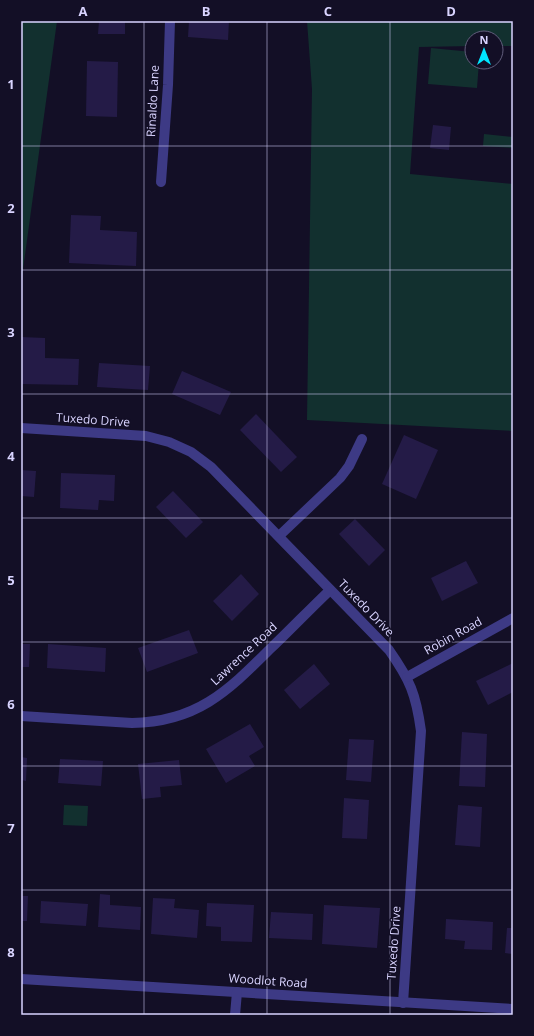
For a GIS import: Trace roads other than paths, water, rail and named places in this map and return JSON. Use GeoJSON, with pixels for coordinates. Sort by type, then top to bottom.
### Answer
{"type":"FeatureCollection","features":[{"type":"Feature","properties":{"kind":"street","name":"Rinaldo Lane"},"geometry":{"type":"LineString","coordinates":[[161,182],[168,86],[170,21]]}},
{"type":"Feature","properties":{"kind":"street","name":"Tuxedo Drive"},"geometry":{"type":"LineString","coordinates":[[21,428],[146,436],[169,442],[191,452],[211,467],[389,650],[407,677],[418,709],[420,731],[403,1003]]}},
{"type":"Feature","properties":{"kind":"street"},"geometry":{"type":"LineString","coordinates":[[279,536],[340,478],[349,466],[362,439]]}},
{"type":"Feature","properties":{"kind":"street","name":"Lawrence Road"},"geometry":{"type":"LineString","coordinates":[[21,716],[148,723],[173,719],[196,710],[218,697],[239,680],[330,590]]}},
{"type":"Feature","properties":{"kind":"street","name":"Robin Road"},"geometry":{"type":"LineString","coordinates":[[407,677],[513,618]]}},
{"type":"Feature","properties":{"kind":"street","name":"Woodlot Road"},"geometry":{"type":"LineString","coordinates":[[21,979],[513,1009]]}},
{"type":"Feature","properties":{"kind":"street"},"geometry":{"type":"LineString","coordinates":[[235,1015],[237,992]]}}]}
